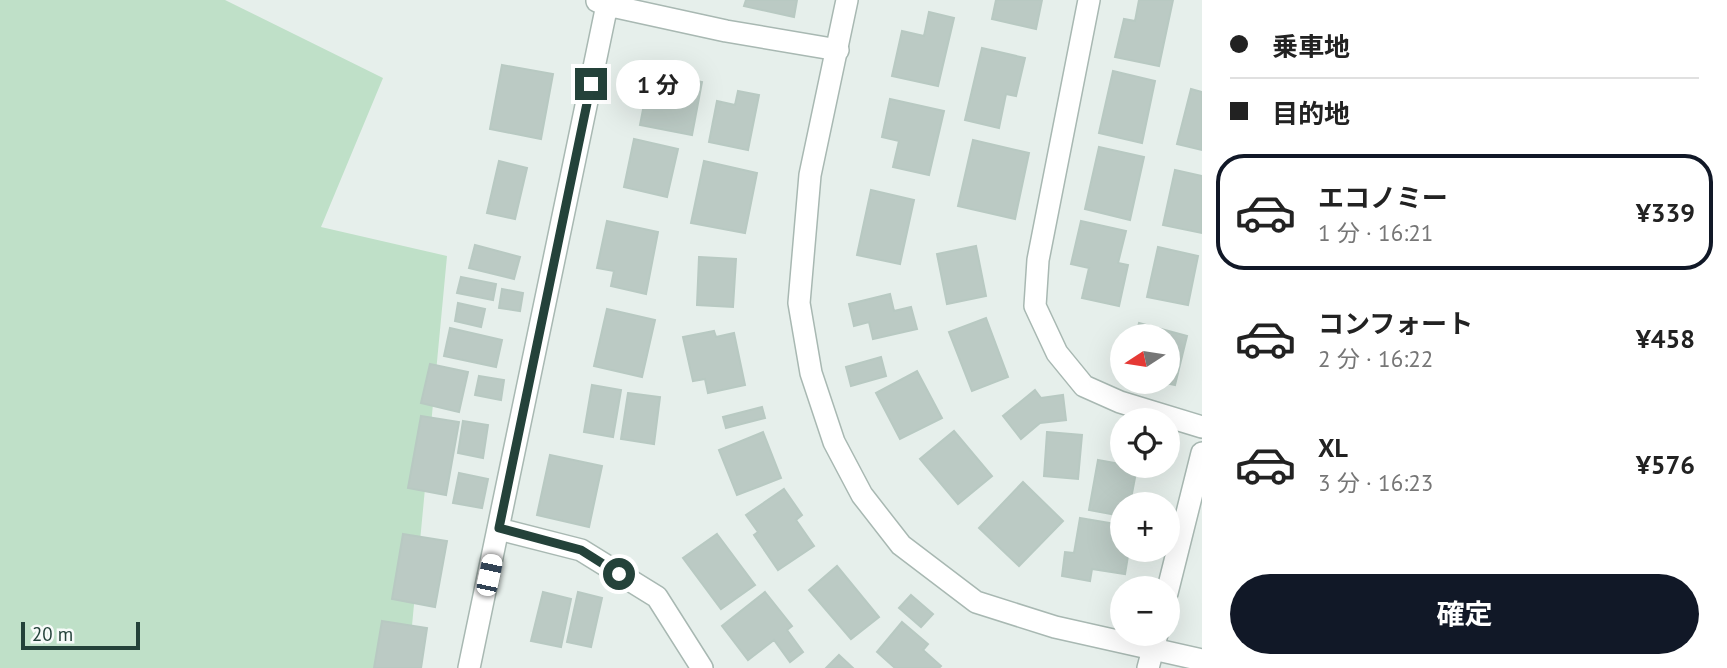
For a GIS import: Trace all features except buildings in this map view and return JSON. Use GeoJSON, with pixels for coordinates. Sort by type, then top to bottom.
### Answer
{"type":"FeatureCollection","features":[{"type":"Feature","properties":{"kind":"street"},"geometry":{"type":"LineString","coordinates":[[847,0],[810,175],[799,303],[811,373],[834,442],[862,495],[901,545],[976,602],[1055,627],[1202,660]]}},
{"type":"Feature","properties":{"kind":"street"},"geometry":{"type":"LineString","coordinates":[[1089,0],[1038,260],[1035,306],[1057,353],[1084,386],[1120,402],[1202,428]]}},
{"type":"Feature","properties":{"kind":"street"},"geometry":{"type":"LineString","coordinates":[[470,668],[604,2],[726,31],[838,50]]}},
{"type":"Feature","properties":{"kind":"street"},"geometry":{"type":"LineString","coordinates":[[1171,576],[1202,453]]}},
{"type":"Feature","properties":{"kind":"street"},"geometry":{"type":"LineString","coordinates":[[499,528],[581,550],[657,597],[702,668]]}},
{"type":"Feature","properties":{"kind":"green space"},"geometry":{"type":"Polygon","coordinates":[[[0,0],[225,0],[383,78],[321,227],[447,256],[408,668],[0,668],[0,0]]]}},
{"type":"Feature","properties":{"kind":"route"},"geometry":{"type":"LineString","coordinates":[[591,84],[499,528],[581,550],[619,574]]}}]}
